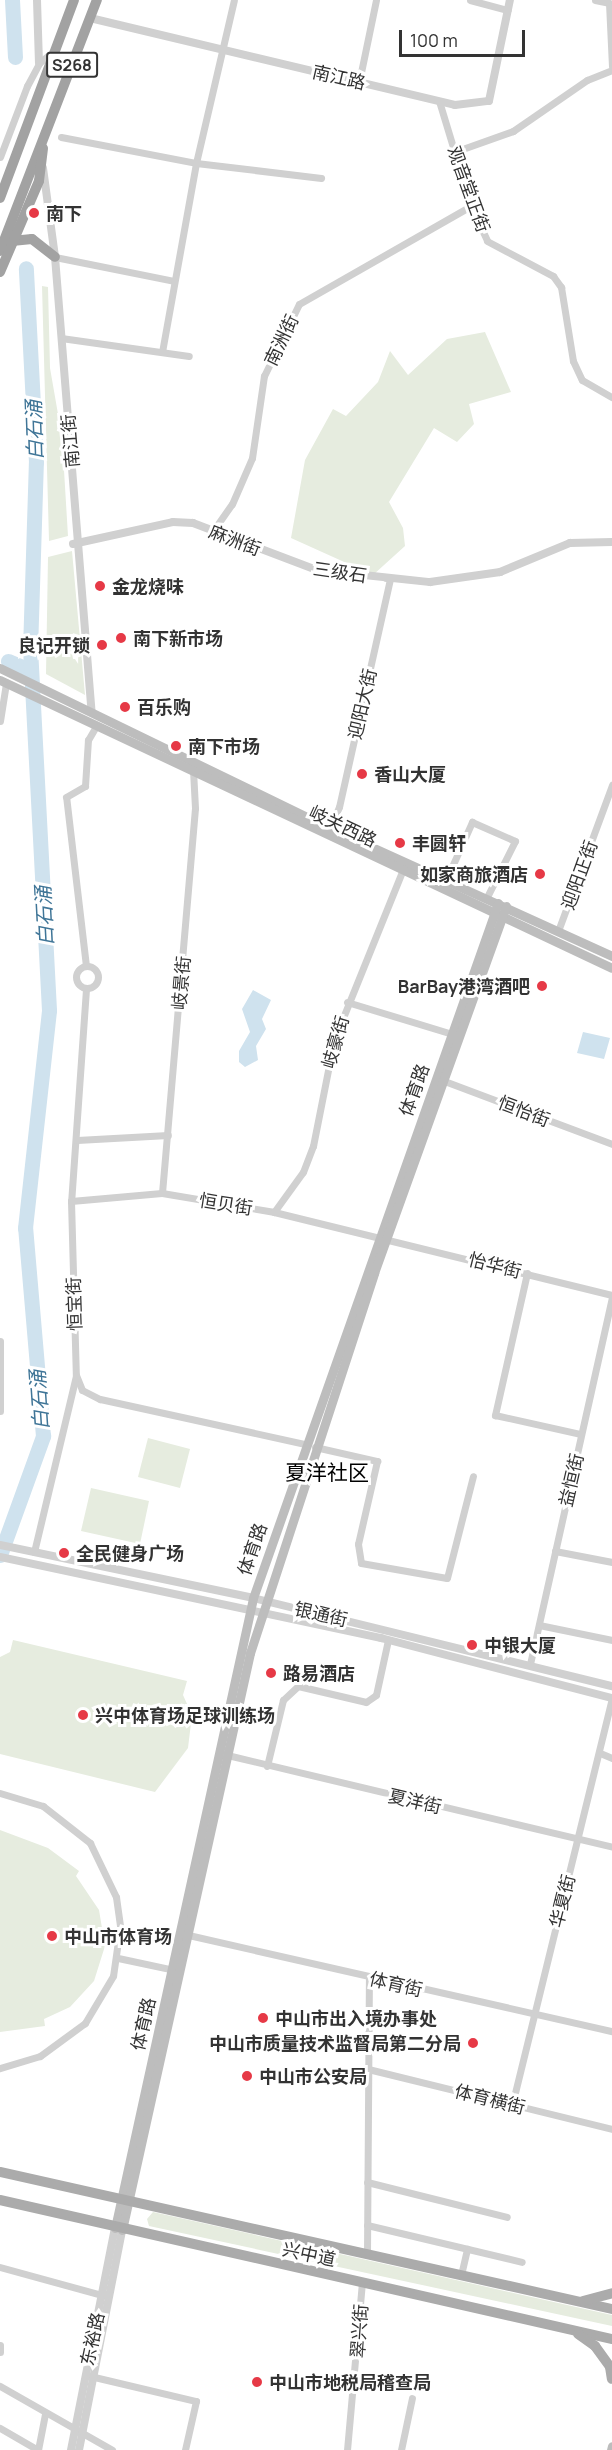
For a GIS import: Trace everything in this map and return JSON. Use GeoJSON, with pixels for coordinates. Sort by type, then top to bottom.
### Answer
{"type":"FeatureCollection","features":[{"type":"Feature","properties":{"kind":"highway","name":"S268"},"geometry":{"type":"LineString","coordinates":[[0,198],[74,0]]}},
{"type":"Feature","properties":{"kind":"highway","name":"S268"},"geometry":{"type":"LineString","coordinates":[[1,248],[97,0]]}},
{"type":"Feature","properties":{"kind":"highway"},"geometry":{"type":"LineString","coordinates":[[0,272],[17,238],[43,168],[47,130]]}},
{"type":"Feature","properties":{"kind":"highway"},"geometry":{"type":"LineString","coordinates":[[1,248],[17,238],[45,245],[56,257]]}},
{"type":"Feature","properties":{"kind":"main road"},"geometry":{"type":"LineString","coordinates":[[0,668],[63,705]]}},
{"type":"Feature","properties":{"kind":"main road"},"geometry":{"type":"LineString","coordinates":[[3,681],[63,705]]}},
{"type":"Feature","properties":{"kind":"main road","name":"岐关西路"},"geometry":{"type":"LineString","coordinates":[[63,705],[92,713],[330,828],[487,897],[612,956]]}},
{"type":"Feature","properties":{"kind":"main road","name":"岐关西路"},"geometry":{"type":"LineString","coordinates":[[63,705],[95,728],[497,917],[612,968]]}},
{"type":"Feature","properties":{"kind":"main road","name":"体育路"},"geometry":{"type":"LineString","coordinates":[[440,1079],[452,1034],[502,904]]}},
{"type":"Feature","properties":{"kind":"main road","name":"体育路"},"geometry":{"type":"LineString","coordinates":[[118,2229],[223,1754],[253,1598],[304,1444],[383,1237],[497,917]]}},
{"type":"Feature","properties":{"kind":"main road","name":"体育路"},"geometry":{"type":"LineString","coordinates":[[223,1754],[267,1601],[383,1237]]}},
{"type":"Feature","properties":{"kind":"main road","name":"兴中道"},"geometry":{"type":"LineString","coordinates":[[0,2172],[612,2309]]}},
{"type":"Feature","properties":{"kind":"main road","name":"兴中道"},"geometry":{"type":"LineString","coordinates":[[0,2200],[118,2229],[612,2339]]}},
{"type":"Feature","properties":{"kind":"main road"},"geometry":{"type":"LineString","coordinates":[[581,2302],[612,2293]]}},
{"type":"Feature","properties":{"kind":"main road"},"geometry":{"type":"LineString","coordinates":[[570,2329],[595,2346],[610,2367],[612,2379]]}},
{"type":"Feature","properties":{"kind":"street"},"geometry":{"type":"LineString","coordinates":[[0,157],[39,63],[37,0]]}},
{"type":"Feature","properties":{"kind":"street"},"geometry":{"type":"LineString","coordinates":[[162,352],[196,163],[234,0]]}},
{"type":"Feature","properties":{"kind":"street"},"geometry":{"type":"LineString","coordinates":[[358,82],[376,0]]}},
{"type":"Feature","properties":{"kind":"street"},"geometry":{"type":"LineString","coordinates":[[470,0],[508,10]]}},
{"type":"Feature","properties":{"kind":"street","name":"南江路"},"geometry":{"type":"LineString","coordinates":[[90,18],[455,105],[489,101],[510,0]]}},
{"type":"Feature","properties":{"kind":"street"},"geometry":{"type":"LineString","coordinates":[[454,152],[513,131],[587,80],[612,68],[609,3],[595,0]]}},
{"type":"Feature","properties":{"kind":"street"},"geometry":{"type":"LineString","coordinates":[[39,63],[54,51]]}},
{"type":"Feature","properties":{"kind":"street","name":"观音堂正街"},"geometry":{"type":"LineString","coordinates":[[439,101],[471,206],[487,241],[553,276],[561,287],[573,361],[582,380],[612,397]]}},
{"type":"Feature","properties":{"kind":"street"},"geometry":{"type":"LineString","coordinates":[[61,137],[196,163],[321,178]]}},
{"type":"Feature","properties":{"kind":"street","name":"南江街"},"geometry":{"type":"LineString","coordinates":[[43,168],[56,257],[76,544],[92,713]]}},
{"type":"Feature","properties":{"kind":"street","name":"南洲街"},"geometry":{"type":"LineString","coordinates":[[218,530],[252,458],[264,376],[299,304],[471,206]]}},
{"type":"Feature","properties":{"kind":"street"},"geometry":{"type":"LineString","coordinates":[[56,257],[174,281]]}},
{"type":"Feature","properties":{"kind":"street"},"geometry":{"type":"LineString","coordinates":[[61,338],[189,356]]}},
{"type":"Feature","properties":{"kind":"street"},"geometry":{"type":"LineString","coordinates":[[76,544],[154,527],[185,523],[218,530]]}},
{"type":"Feature","properties":{"kind":"street","name":"麻洲街"},"geometry":{"type":"LineString","coordinates":[[218,530],[249,544]]}},
{"type":"Feature","properties":{"kind":"street","name":"三级石"},"geometry":{"type":"LineString","coordinates":[[249,544],[297,565],[430,582],[500,572],[570,543],[612,542]]}},
{"type":"Feature","properties":{"kind":"street","name":"迎阳大街"},"geometry":{"type":"LineString","coordinates":[[330,828],[339,807],[390,578]]}},
{"type":"Feature","properties":{"kind":"street"},"geometry":{"type":"LineString","coordinates":[[0,722],[3,681]]}},
{"type":"Feature","properties":{"kind":"street","name":"恒宝街"},"geometry":{"type":"LineString","coordinates":[[30,1551],[76,1375],[71,1201],[86,989],[98,977],[86,966],[66,797],[85,786],[88,740],[95,728]]}},
{"type":"Feature","properties":{"kind":"street","name":"岐景街"},"geometry":{"type":"LineString","coordinates":[[162,1193],[195,808],[194,773]]}},
{"type":"Feature","properties":{"kind":"street","name":"迎阳正街"},"geometry":{"type":"LineString","coordinates":[[558,931],[612,785]]}},
{"type":"Feature","properties":{"kind":"street"},"geometry":{"type":"LineString","coordinates":[[446,880],[472,822],[514,841],[487,897]]}},
{"type":"Feature","properties":{"kind":"street","name":"岐豪街"},"geometry":{"type":"LineString","coordinates":[[274,1212],[303,1172],[313,1146],[328,1060],[347,1002],[402,872]]}},
{"type":"Feature","properties":{"kind":"street","name":"恒宝街"},"geometry":{"type":"LineString","coordinates":[[86,966],[76,980],[86,989]]}},
{"type":"Feature","properties":{"kind":"street"},"geometry":{"type":"LineString","coordinates":[[347,1002],[452,1034]]}},
{"type":"Feature","properties":{"kind":"street","name":"恒怡街"},"geometry":{"type":"LineString","coordinates":[[440,1079],[612,1143]]}},
{"type":"Feature","properties":{"kind":"street"},"geometry":{"type":"LineString","coordinates":[[77,1140],[168,1135]]}},
{"type":"Feature","properties":{"kind":"street","name":"恒贝街"},"geometry":{"type":"LineString","coordinates":[[71,1201],[162,1193],[274,1212],[383,1237]]}},
{"type":"Feature","properties":{"kind":"street","name":"怡华街"},"geometry":{"type":"LineString","coordinates":[[383,1237],[612,1295]]}},
{"type":"Feature","properties":{"kind":"street"},"geometry":{"type":"LineString","coordinates":[[527,1273],[495,1415],[581,1434]]}},
{"type":"Feature","properties":{"kind":"street","name":"益恒街"},"geometry":{"type":"LineString","coordinates":[[530,1664],[612,1295]]}},
{"type":"Feature","properties":{"kind":"street"},"geometry":{"type":"LineString","coordinates":[[0,1341],[0,1411]]}},
{"type":"Feature","properties":{"kind":"street"},"geometry":{"type":"LineString","coordinates":[[76,1375],[82,1390],[100,1399],[304,1444]]}},
{"type":"Feature","properties":{"kind":"street"},"geometry":{"type":"LineString","coordinates":[[315,1447],[377,1461],[358,1544],[361,1563],[447,1578],[473,1476]]}},
{"type":"Feature","properties":{"kind":"street","name":"银通街"},"geometry":{"type":"LineString","coordinates":[[0,1545],[267,1601],[612,1686]]}},
{"type":"Feature","properties":{"kind":"street"},"geometry":{"type":"LineString","coordinates":[[555,1551],[612,1562]]}},
{"type":"Feature","properties":{"kind":"street"},"geometry":{"type":"LineString","coordinates":[[0,1557],[388,1640],[612,1698]]}},
{"type":"Feature","properties":{"kind":"street"},"geometry":{"type":"LineString","coordinates":[[539,1625],[612,1640]]}},
{"type":"Feature","properties":{"kind":"street"},"geometry":{"type":"LineString","coordinates":[[267,1766],[283,1700],[298,1686],[366,1702],[376,1695],[388,1640]]}},
{"type":"Feature","properties":{"kind":"street","name":"华夏街"},"geometry":{"type":"LineString","coordinates":[[512,2105],[612,1698]]}},
{"type":"Feature","properties":{"kind":"street","name":"夏洋街"},"geometry":{"type":"LineString","coordinates":[[223,1754],[612,1847]]}},
{"type":"Feature","properties":{"kind":"street"},"geometry":{"type":"LineString","coordinates":[[600,1754],[612,1758]]}},
{"type":"Feature","properties":{"kind":"street"},"geometry":{"type":"LineString","coordinates":[[0,1793],[43,1806],[90,1843],[116,1897],[118,1958],[105,1993],[71,2036],[40,2056],[0,2068]]}},
{"type":"Feature","properties":{"kind":"street","name":"体育街"},"geometry":{"type":"LineString","coordinates":[[184,1934],[612,2031]]}},
{"type":"Feature","properties":{"kind":"street"},"geometry":{"type":"LineString","coordinates":[[118,1958],[176,1970]]}},
{"type":"Feature","properties":{"kind":"street"},"geometry":{"type":"LineString","coordinates":[[367,2254],[369,1977]]}},
{"type":"Feature","properties":{"kind":"street","name":"体育横街"},"geometry":{"type":"LineString","coordinates":[[368,2069],[612,2129]]}},
{"type":"Feature","properties":{"kind":"street"},"geometry":{"type":"LineString","coordinates":[[367,2182],[507,2217]]}},
{"type":"Feature","properties":{"kind":"street"},"geometry":{"type":"LineString","coordinates":[[367,2225],[522,2262]]}},
{"type":"Feature","properties":{"kind":"street","name":"东裕路"},"geometry":{"type":"LineString","coordinates":[[71,2450],[78,2433],[102,2295],[118,2229]]}},
{"type":"Feature","properties":{"kind":"street","name":"东裕路"},"geometry":{"type":"LineString","coordinates":[[88,2376],[118,2229]]}},
{"type":"Feature","properties":{"kind":"street"},"geometry":{"type":"LineString","coordinates":[[461,2275],[467,2249]]}},
{"type":"Feature","properties":{"kind":"street"},"geometry":{"type":"LineString","coordinates":[[0,2267],[102,2295]]}},
{"type":"Feature","properties":{"kind":"street","name":"翠兴街"},"geometry":{"type":"LineString","coordinates":[[347,2450],[362,2283]]}},
{"type":"Feature","properties":{"kind":"street"},"geometry":{"type":"LineString","coordinates":[[0,2345],[0,2352]]}},
{"type":"Feature","properties":{"kind":"street"},"geometry":{"type":"LineString","coordinates":[[88,2376],[196,2400],[185,2450]]}},
{"type":"Feature","properties":{"kind":"street"},"geometry":{"type":"LineString","coordinates":[[0,2386],[78,2433],[112,2450]]}},
{"type":"Feature","properties":{"kind":"street"},"geometry":{"type":"LineString","coordinates":[[401,2450],[412,2398]]}},
{"type":"Feature","properties":{"kind":"street"},"geometry":{"type":"LineString","coordinates":[[0,2428],[38,2450],[45,2413]]}},
{"type":"Feature","properties":{"kind":"street","name":"东裕路"},"geometry":{"type":"LineString","coordinates":[[78,2433],[79,2450]]}},
{"type":"Feature","properties":{"kind":"shaded area"},"geometry":{"type":"Polygon","coordinates":[[[42,286],[48,287],[50,368],[62,437],[68,536],[49,541],[42,286]]]}},
{"type":"Feature","properties":{"kind":"shaded area"},"geometry":{"type":"Polygon","coordinates":[[[485,332],[511,392],[469,404],[474,424],[457,442],[434,428],[389,502],[403,528],[405,546],[373,575],[291,538],[305,460],[333,409],[346,416],[378,382],[390,351],[408,375],[447,339],[485,332]]]}},
{"type":"Feature","properties":{"kind":"shaded area"},"geometry":{"type":"Polygon","coordinates":[[[72,551],[85,695],[46,674],[48,557],[72,551]]]}},
{"type":"Feature","properties":{"kind":"shaded area"},"geometry":{"type":"Polygon","coordinates":[[[148,1438],[190,1449],[180,1488],[138,1477],[148,1438]]]}},
{"type":"Feature","properties":{"kind":"shaded area"},"geometry":{"type":"Polygon","coordinates":[[[91,1488],[149,1501],[140,1544],[81,1531],[91,1488]]]}},
{"type":"Feature","properties":{"kind":"shaded area"},"geometry":{"type":"Polygon","coordinates":[[[13,1640],[187,1681],[183,1695],[192,1715],[188,1748],[155,1792],[0,1754],[0,1657],[10,1652],[13,1640]]]}},
{"type":"Feature","properties":{"kind":"shaded area","name":"中山市体育场"},"geometry":{"type":"Polygon","coordinates":[[[0,1830],[48,1848],[79,1871],[76,1876],[99,1910],[105,1946],[94,1981],[70,2007],[44,2019],[45,2026],[0,2032],[0,1830]]]}},
{"type":"Feature","properties":{"kind":"shaded area"},"geometry":{"type":"Polygon","coordinates":[[[153,2212],[612,2315],[612,2326],[149,2226],[147,2219],[153,2212]]]}},
{"type":"Feature","properties":{"kind":"water"},"geometry":{"type":"Polygon","coordinates":[[[253,990],[271,1000],[262,1019],[266,1029],[256,1046],[258,1060],[245,1067],[239,1062],[239,1051],[250,1032],[242,1009],[253,990]]]}},
{"type":"Feature","properties":{"kind":"water"},"geometry":{"type":"Polygon","coordinates":[[[583,1032],[610,1038],[604,1059],[577,1053],[583,1032]]]}},
{"type":"Feature","properties":{"kind":"waterway","name":"白石涌"},"geometry":{"type":"LineString","coordinates":[[12,0],[15,57]]}},
{"type":"Feature","properties":{"kind":"waterway","name":"白石涌"},"geometry":{"type":"LineString","coordinates":[[0,1555],[43,1436],[25,1228],[49,1010],[30,650],[36,462],[26,268]]}},
{"type":"Feature","properties":{"kind":"waterway"},"geometry":{"type":"LineString","coordinates":[[8,661],[31,671]]}},
{"type":"Feature","properties":{"kind":"place","name":"南下"},"geometry":{"type":"Point","coordinates":[34,213]}},
{"type":"Feature","properties":{"kind":"place","name":"金龙烧味"},"geometry":{"type":"Point","coordinates":[100,586]}},
{"type":"Feature","properties":{"kind":"place","name":"南下新市场"},"geometry":{"type":"Point","coordinates":[121,638]}},
{"type":"Feature","properties":{"kind":"place","name":"良记开锁"},"geometry":{"type":"Point","coordinates":[102,645]}},
{"type":"Feature","properties":{"kind":"place","name":"百乐购"},"geometry":{"type":"Point","coordinates":[125,707]}},
{"type":"Feature","properties":{"kind":"place","name":"南下市场"},"geometry":{"type":"Point","coordinates":[176,746]}},
{"type":"Feature","properties":{"kind":"place","name":"香山大厦"},"geometry":{"type":"Point","coordinates":[362,774]}},
{"type":"Feature","properties":{"kind":"place","name":"丰圆轩"},"geometry":{"type":"Point","coordinates":[400,843]}},
{"type":"Feature","properties":{"kind":"place","name":"如家商旅酒店"},"geometry":{"type":"Point","coordinates":[540,874]}},
{"type":"Feature","properties":{"kind":"place","name":"BarBay港湾酒吧"},"geometry":{"type":"Point","coordinates":[542,986]}},
{"type":"Feature","properties":{"kind":"place","name":"全民健身广场"},"geometry":{"type":"Point","coordinates":[64,1553]}},
{"type":"Feature","properties":{"kind":"place","name":"中银大厦"},"geometry":{"type":"Point","coordinates":[472,1645]}},
{"type":"Feature","properties":{"kind":"place","name":"路易酒店"},"geometry":{"type":"Point","coordinates":[271,1673]}},
{"type":"Feature","properties":{"kind":"place","name":"兴中体育场足球训练场"},"geometry":{"type":"Point","coordinates":[83,1715]}},
{"type":"Feature","properties":{"kind":"place","name":"中山市体育场"},"geometry":{"type":"Point","coordinates":[52,1936]}},
{"type":"Feature","properties":{"kind":"place","name":"中山市出入境办事处"},"geometry":{"type":"Point","coordinates":[263,2018]}},
{"type":"Feature","properties":{"kind":"place","name":"中山市质量技术监督局第二分局"},"geometry":{"type":"Point","coordinates":[473,2043]}},
{"type":"Feature","properties":{"kind":"place","name":"中山市公安局"},"geometry":{"type":"Point","coordinates":[247,2076]}},
{"type":"Feature","properties":{"kind":"place","name":"中山市地税局稽查局"},"geometry":{"type":"Point","coordinates":[257,2382]}},
{"type":"Feature","properties":{"kind":"district","name":"夏洋社区"},"geometry":{"type":"Point","coordinates":[327,1472]}}]}
